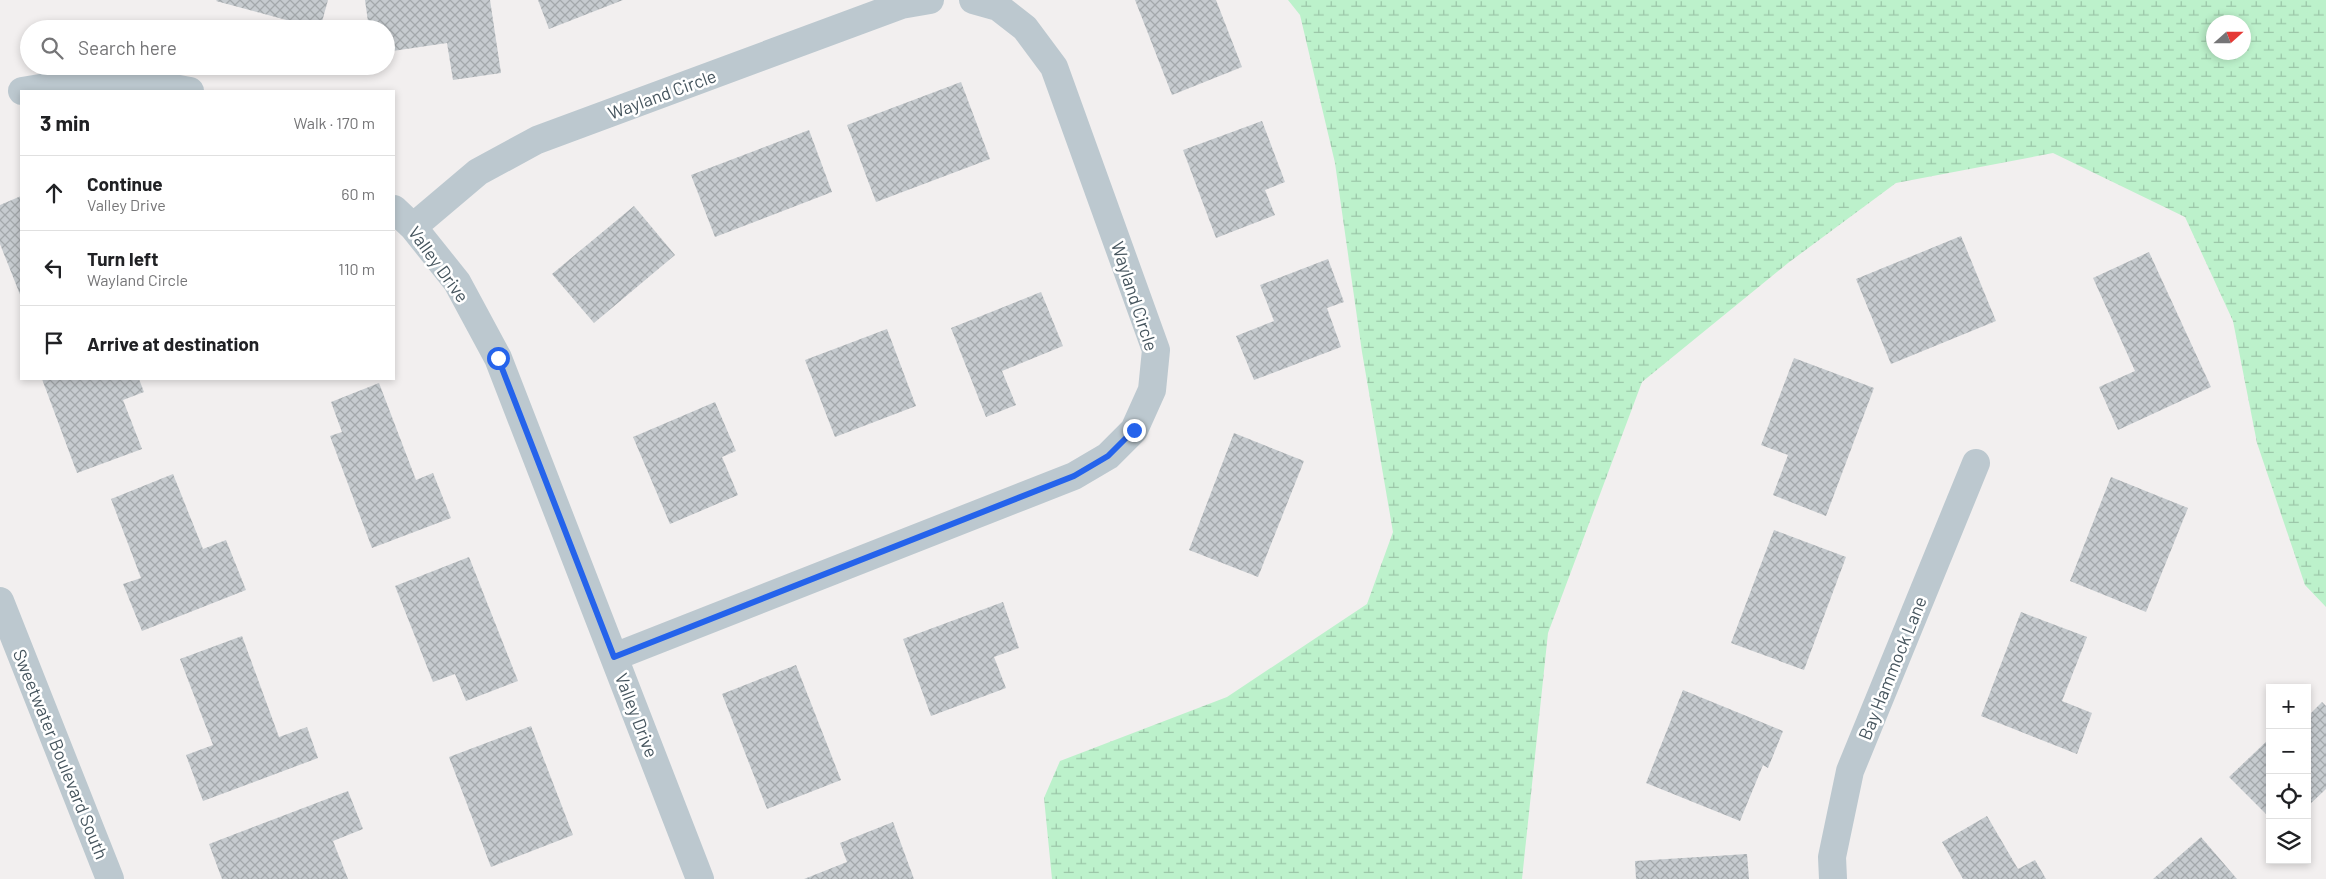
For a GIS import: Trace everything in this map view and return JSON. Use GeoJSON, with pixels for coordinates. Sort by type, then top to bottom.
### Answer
{"type":"FeatureCollection","features":[{"type":"Feature","properties":{"kind":"street","name":"Wayland Circle"},"geometry":{"type":"LineString","coordinates":[[404,218],[478,172],[537,140],[901,5],[930,0]]}},
{"type":"Feature","properties":{"kind":"street","name":"Wayland Circle"},"geometry":{"type":"LineString","coordinates":[[614,657],[1074,476],[1108,456],[1134,430],[1152,390],[1156,350],[1054,67],[1025,28],[998,7],[973,0]]}},
{"type":"Feature","properties":{"kind":"street"},"geometry":{"type":"LineString","coordinates":[[28,90],[58,85],[146,83],[184,90]]}},
{"type":"Feature","properties":{"kind":"street"},"geometry":{"type":"LineString","coordinates":[[0,95],[20,91]]}},
{"type":"Feature","properties":{"kind":"street","name":"Valley Drive"},"geometry":{"type":"LineString","coordinates":[[404,218],[457,282],[498,358],[700,879]]}},
{"type":"Feature","properties":{"kind":"street","name":"Bay Hammock Lane"},"geometry":{"type":"LineString","coordinates":[[1833,879],[1832,856],[1850,771],[1976,463]]}},
{"type":"Feature","properties":{"kind":"street","name":"Sweetwater Boulevard South"},"geometry":{"type":"LineString","coordinates":[[1,607],[110,879]]}},
{"type":"Feature","properties":{"kind":"green space"},"geometry":{"type":"Polygon","coordinates":[[[1288,0],[2326,0],[2326,607],[2305,585],[2257,443],[2233,321],[2185,217],[2053,153],[1896,183],[1788,263],[1642,382],[1548,633],[1522,879],[1052,879],[1044,798],[1060,761],[1227,697],[1367,604],[1393,532],[1362,352],[1335,163],[1300,15],[1288,0]]]}},
{"type":"Feature","properties":{"kind":"building"},"geometry":{"type":"Polygon","coordinates":[[[217,0],[328,0],[322,20],[287,20],[217,0]]]}},
{"type":"Feature","properties":{"kind":"building"},"geometry":{"type":"Polygon","coordinates":[[[365,0],[490,0],[501,73],[453,80],[447,43],[395,51],[395,20],[368,20],[365,0]]]}},
{"type":"Feature","properties":{"kind":"building"},"geometry":{"type":"Polygon","coordinates":[[[538,0],[623,0],[549,29],[538,0]]]}},
{"type":"Feature","properties":{"kind":"building"},"geometry":{"type":"Polygon","coordinates":[[[1135,0],[1216,0],[1242,67],[1172,95],[1135,0]]]}},
{"type":"Feature","properties":{"kind":"building"},"geometry":{"type":"Polygon","coordinates":[[[961,82],[990,159],[876,202],[847,125],[961,82]]]}},
{"type":"Feature","properties":{"kind":"building"},"geometry":{"type":"Polygon","coordinates":[[[1262,121],[1285,182],[1265,190],[1275,215],[1216,238],[1183,150],[1262,121]]]}},
{"type":"Feature","properties":{"kind":"building"},"geometry":{"type":"Polygon","coordinates":[[[809,130],[832,192],[715,237],[691,175],[809,130]]]}},
{"type":"Feature","properties":{"kind":"building"},"geometry":{"type":"Polygon","coordinates":[[[20,196],[20,294],[0,244],[0,205],[20,196]]]}},
{"type":"Feature","properties":{"kind":"building"},"geometry":{"type":"Polygon","coordinates":[[[634,206],[675,255],[594,323],[552,274],[634,206]]]}},
{"type":"Feature","properties":{"kind":"building"},"geometry":{"type":"Polygon","coordinates":[[[1961,236],[1996,321],[1891,364],[1856,279],[1961,236]]]}},
{"type":"Feature","properties":{"kind":"building"},"geometry":{"type":"Polygon","coordinates":[[[2149,252],[2211,387],[2118,430],[2099,387],[2135,371],[2093,278],[2149,252]]]}},
{"type":"Feature","properties":{"kind":"building"},"geometry":{"type":"Polygon","coordinates":[[[1328,259],[1344,302],[1327,308],[1341,347],[1254,380],[1236,336],[1274,321],[1260,285],[1328,259]]]}},
{"type":"Feature","properties":{"kind":"building"},"geometry":{"type":"Polygon","coordinates":[[[1041,292],[1063,346],[1002,371],[1016,405],[986,417],[951,328],[1041,292]]]}},
{"type":"Feature","properties":{"kind":"building"},"geometry":{"type":"Polygon","coordinates":[[[887,329],[916,406],[835,437],[805,360],[887,329]]]}},
{"type":"Feature","properties":{"kind":"building"},"geometry":{"type":"Polygon","coordinates":[[[1794,358],[1874,388],[1826,516],[1773,495],[1788,455],[1761,445],[1794,358]]]}},
{"type":"Feature","properties":{"kind":"building"},"geometry":{"type":"Polygon","coordinates":[[[42,380],[139,380],[144,392],[123,400],[142,449],[77,473],[42,380]]]}},
{"type":"Feature","properties":{"kind":"building"},"geometry":{"type":"Polygon","coordinates":[[[379,383],[416,480],[433,473],[451,518],[372,548],[330,436],[342,432],[331,402],[379,383]]]}},
{"type":"Feature","properties":{"kind":"building"},"geometry":{"type":"Polygon","coordinates":[[[715,402],[736,451],[722,457],[738,495],[670,524],[633,437],[715,402]]]}},
{"type":"Feature","properties":{"kind":"building"},"geometry":{"type":"Polygon","coordinates":[[[1234,433],[1304,461],[1258,577],[1189,550],[1234,433]]]}},
{"type":"Feature","properties":{"kind":"building"},"geometry":{"type":"Polygon","coordinates":[[[173,474],[203,549],[226,540],[246,590],[142,631],[123,584],[141,578],[111,499],[173,474]]]}},
{"type":"Feature","properties":{"kind":"building"},"geometry":{"type":"Polygon","coordinates":[[[2111,477],[2188,508],[2146,612],[2070,581],[2111,477]]]}},
{"type":"Feature","properties":{"kind":"building"},"geometry":{"type":"Polygon","coordinates":[[[1774,530],[1846,557],[1804,670],[1731,643],[1774,530]]]}},
{"type":"Feature","properties":{"kind":"building"},"geometry":{"type":"Polygon","coordinates":[[[469,557],[518,681],[466,701],[455,674],[433,682],[395,586],[469,557]]]}},
{"type":"Feature","properties":{"kind":"building"},"geometry":{"type":"Polygon","coordinates":[[[1003,602],[1019,648],[994,657],[1006,688],[931,716],[903,639],[1003,602]]]}},
{"type":"Feature","properties":{"kind":"building"},"geometry":{"type":"Polygon","coordinates":[[[2021,612],[2087,637],[2062,701],[2092,713],[2077,754],[1981,716],[2021,612]]]}},
{"type":"Feature","properties":{"kind":"building"},"geometry":{"type":"Polygon","coordinates":[[[242,636],[279,737],[307,727],[318,758],[203,801],[186,755],[213,745],[180,659],[242,636]]]}},
{"type":"Feature","properties":{"kind":"building"},"geometry":{"type":"Polygon","coordinates":[[[796,665],[841,780],[767,809],[722,694],[796,665]]]}},
{"type":"Feature","properties":{"kind":"building"},"geometry":{"type":"Polygon","coordinates":[[[1683,690],[1783,731],[1768,768],[1763,765],[1740,821],[1646,783],[1683,690]]]}},
{"type":"Feature","properties":{"kind":"building"},"geometry":{"type":"Polygon","coordinates":[[[2322,702],[2326,706],[2326,789],[2311,803],[2311,729],[2311,713],[2322,702]]]}},
{"type":"Feature","properties":{"kind":"building"},"geometry":{"type":"Polygon","coordinates":[[[531,726],[573,835],[491,867],[449,757],[531,726]]]}},
{"type":"Feature","properties":{"kind":"building"},"geometry":{"type":"Polygon","coordinates":[[[2266,742],[2266,814],[2229,777],[2266,742]]]}},
{"type":"Feature","properties":{"kind":"building"},"geometry":{"type":"Polygon","coordinates":[[[348,791],[363,829],[333,841],[348,879],[222,879],[209,844],[348,791]]]}},
{"type":"Feature","properties":{"kind":"building"},"geometry":{"type":"Polygon","coordinates":[[[1987,816],[2018,869],[2035,860],[2046,879],[1963,879],[1942,842],[1987,816]]]}},
{"type":"Feature","properties":{"kind":"building"},"geometry":{"type":"Polygon","coordinates":[[[893,822],[914,879],[804,879],[847,862],[840,843],[893,822]]]}},
{"type":"Feature","properties":{"kind":"building"},"geometry":{"type":"Polygon","coordinates":[[[2201,837],[2237,879],[2153,879],[2201,837]]]}},
{"type":"Feature","properties":{"kind":"building"},"geometry":{"type":"Polygon","coordinates":[[[1747,854],[1749,879],[1636,879],[1635,861],[1747,854]]]}},
{"type":"Feature","properties":{"kind":"route"},"geometry":{"type":"LineString","coordinates":[[498,358],[614,657],[1074,476],[1108,456],[1134,430]]}}]}
